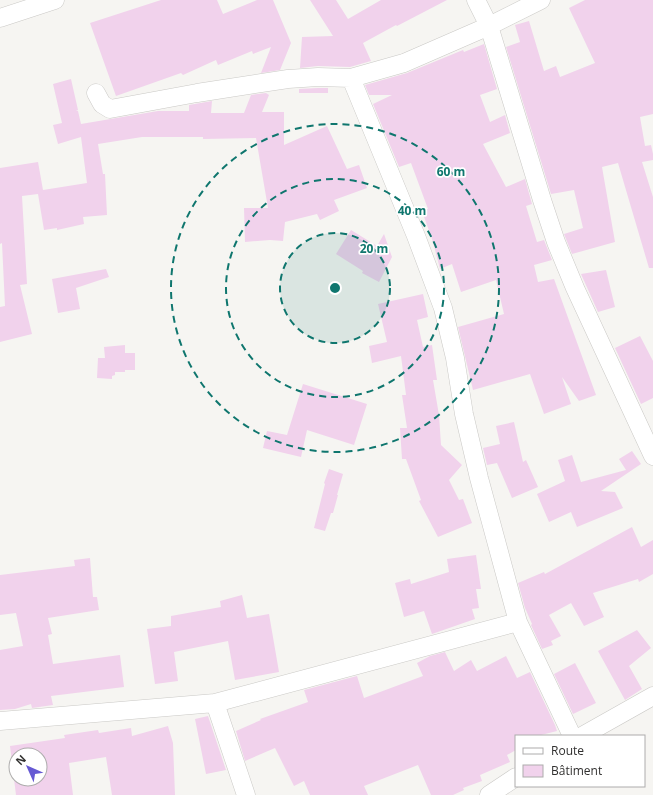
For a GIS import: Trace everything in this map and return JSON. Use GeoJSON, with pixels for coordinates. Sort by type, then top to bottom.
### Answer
{"type":"FeatureCollection","features":[{"type":"Feature","properties":{"kind":"street"},"geometry":{"type":"LineString","coordinates":[[0,18],[55,0]]}},
{"type":"Feature","properties":{"kind":"street"},"geometry":{"type":"LineString","coordinates":[[476,0],[489,26],[556,242],[575,288],[653,456]]}},
{"type":"Feature","properties":{"kind":"street"},"geometry":{"type":"LineString","coordinates":[[96,93],[102,104],[110,110],[288,79],[318,77],[351,78],[404,63],[489,26],[541,0]]}},
{"type":"Feature","properties":{"kind":"street"},"geometry":{"type":"LineString","coordinates":[[351,78],[416,236],[443,308],[455,358],[464,414],[479,478],[518,622],[572,735]]}},
{"type":"Feature","properties":{"kind":"street"},"geometry":{"type":"LineString","coordinates":[[0,721],[215,703],[518,622]]}},
{"type":"Feature","properties":{"kind":"street"},"geometry":{"type":"LineString","coordinates":[[584,735],[653,696]]}},
{"type":"Feature","properties":{"kind":"street"},"geometry":{"type":"LineString","coordinates":[[215,703],[246,795]]}},
{"type":"Feature","properties":{"kind":"street"},"geometry":{"type":"LineString","coordinates":[[489,795],[515,777]]}},
{"type":"Feature","properties":{"kind":"building"},"geometry":{"type":"Polygon","coordinates":[[[161,0],[217,0],[223,14],[257,0],[273,0],[291,43],[280,70],[261,73],[271,47],[253,54],[252,51],[218,65],[216,60],[183,75],[181,73],[116,96],[90,23],[161,0]]]}},
{"type":"Feature","properties":{"kind":"building"},"geometry":{"type":"Polygon","coordinates":[[[310,0],[336,0],[348,19],[381,0],[447,0],[363,43],[371,61],[350,67],[318,66],[300,68],[302,37],[333,36],[310,0]]]}},
{"type":"Feature","properties":{"kind":"building"},"geometry":{"type":"Polygon","coordinates":[[[585,0],[653,0],[653,114],[640,117],[645,146],[651,145],[653,154],[653,160],[642,162],[653,197],[653,268],[649,268],[618,163],[602,167],[615,242],[572,254],[564,234],[583,228],[574,190],[551,194],[506,47],[520,42],[515,25],[529,21],[544,71],[556,66],[560,77],[595,63],[569,8],[585,0]]]}},
{"type":"Feature","properties":{"kind":"building"},"geometry":{"type":"Polygon","coordinates":[[[484,44],[497,89],[480,95],[490,122],[505,115],[510,133],[483,144],[506,187],[525,179],[532,204],[526,206],[537,242],[544,240],[552,260],[534,265],[538,282],[554,279],[596,395],[579,401],[562,377],[571,404],[544,414],[530,374],[473,390],[458,327],[504,314],[496,280],[461,292],[452,264],[440,269],[433,242],[422,211],[428,209],[411,163],[399,167],[373,104],[392,95],[369,95],[365,85],[407,73],[463,50],[464,52],[484,44]]]}},
{"type":"Feature","properties":{"kind":"building"},"geometry":{"type":"Polygon","coordinates":[[[71,79],[78,110],[76,111],[78,111],[81,124],[158,111],[189,111],[189,105],[212,101],[211,113],[244,113],[251,95],[266,93],[269,95],[262,112],[284,112],[284,145],[327,126],[347,169],[359,165],[367,188],[334,200],[339,211],[320,220],[317,214],[285,222],[283,241],[270,240],[245,242],[244,208],[268,208],[256,138],[203,139],[203,137],[142,137],[98,144],[103,174],[105,174],[107,215],[83,217],[84,224],[57,230],[57,228],[44,230],[38,194],[22,196],[27,284],[20,285],[32,334],[0,342],[0,307],[5,306],[2,243],[0,244],[0,168],[38,162],[43,190],[87,183],[81,137],[58,144],[53,125],[62,123],[53,84],[71,79]]]}},
{"type":"Feature","properties":{"kind":"building"},"geometry":{"type":"Polygon","coordinates":[[[328,88],[328,93],[299,93],[299,89],[328,88]]]}},
{"type":"Feature","properties":{"kind":"building"},"geometry":{"type":"Polygon","coordinates":[[[351,230],[377,246],[384,234],[392,257],[379,282],[362,273],[363,271],[336,254],[351,230]]]}},
{"type":"Feature","properties":{"kind":"building"},"geometry":{"type":"Polygon","coordinates":[[[106,269],[109,277],[76,288],[80,309],[58,313],[52,279],[106,269]]]}},
{"type":"Feature","properties":{"kind":"building"},"geometry":{"type":"Polygon","coordinates":[[[606,270],[615,307],[598,312],[581,274],[606,270]]]}},
{"type":"Feature","properties":{"kind":"building"},"geometry":{"type":"Polygon","coordinates":[[[423,294],[428,317],[417,320],[423,347],[432,345],[437,380],[433,380],[439,415],[441,445],[462,465],[449,480],[459,500],[463,499],[472,523],[438,537],[419,501],[421,500],[406,459],[402,459],[400,428],[407,428],[402,395],[406,395],[401,356],[372,363],[369,346],[387,342],[378,304],[423,294]]]}},
{"type":"Feature","properties":{"kind":"building"},"geometry":{"type":"Polygon","coordinates":[[[640,336],[653,361],[653,398],[641,404],[615,348],[640,336]]]}},
{"type":"Feature","properties":{"kind":"building"},"geometry":{"type":"Polygon","coordinates":[[[125,345],[125,353],[135,353],[135,370],[115,372],[112,379],[97,378],[98,358],[105,358],[104,347],[125,345]]]}},
{"type":"Feature","properties":{"kind":"building"},"geometry":{"type":"Polygon","coordinates":[[[303,384],[367,404],[354,445],[307,430],[301,457],[263,448],[267,431],[287,435],[303,384]]]}},
{"type":"Feature","properties":{"kind":"building"},"geometry":{"type":"Polygon","coordinates":[[[514,422],[523,462],[526,460],[538,487],[512,498],[497,463],[487,465],[483,448],[500,444],[496,426],[514,422]]]}},
{"type":"Feature","properties":{"kind":"building"},"geometry":{"type":"Polygon","coordinates":[[[632,451],[641,464],[601,491],[615,492],[623,508],[577,527],[571,512],[549,522],[537,494],[565,481],[558,460],[572,455],[581,482],[626,470],[619,459],[632,451]]]}},
{"type":"Feature","properties":{"kind":"building"},"geometry":{"type":"Polygon","coordinates":[[[329,469],[343,474],[333,513],[331,513],[325,531],[314,528],[324,483],[329,469]]]}},
{"type":"Feature","properties":{"kind":"building"},"geometry":{"type":"Polygon","coordinates":[[[632,527],[641,547],[653,540],[653,574],[639,582],[638,579],[593,593],[604,617],[584,626],[571,603],[549,615],[561,636],[551,641],[553,645],[542,649],[531,625],[532,624],[525,608],[518,583],[544,572],[545,574],[632,527]]]}},
{"type":"Feature","properties":{"kind":"building"},"geometry":{"type":"Polygon","coordinates":[[[476,555],[481,589],[476,589],[479,608],[472,609],[475,619],[432,634],[424,611],[404,617],[395,583],[410,579],[411,584],[449,572],[447,559],[476,555]]]}},
{"type":"Feature","properties":{"kind":"building"},"geometry":{"type":"Polygon","coordinates":[[[90,558],[93,597],[97,597],[99,610],[48,618],[52,634],[48,635],[53,664],[120,655],[124,687],[51,696],[53,705],[32,708],[31,704],[15,709],[0,710],[0,650],[23,646],[16,613],[0,615],[0,575],[75,566],[74,560],[90,558]]]}},
{"type":"Feature","properties":{"kind":"building"},"geometry":{"type":"Polygon","coordinates":[[[242,595],[247,618],[269,614],[279,672],[235,680],[228,641],[174,652],[178,681],[155,684],[147,629],[171,626],[171,616],[221,607],[220,601],[242,595]]]}},
{"type":"Feature","properties":{"kind":"building"},"geometry":{"type":"Polygon","coordinates":[[[637,630],[651,648],[629,666],[642,689],[625,700],[598,651],[637,630]]]}},
{"type":"Feature","properties":{"kind":"building"},"geometry":{"type":"Polygon","coordinates":[[[445,652],[454,671],[471,660],[477,671],[506,656],[517,678],[530,672],[557,731],[541,735],[515,735],[515,751],[507,755],[510,762],[480,775],[482,781],[463,788],[464,790],[453,795],[431,795],[418,765],[364,786],[368,795],[310,795],[304,781],[294,786],[275,748],[245,761],[236,731],[261,720],[260,719],[308,702],[304,690],[357,676],[364,698],[423,676],[417,663],[430,656],[445,652]]]}},
{"type":"Feature","properties":{"kind":"building"},"geometry":{"type":"Polygon","coordinates":[[[575,663],[596,703],[573,714],[554,674],[575,663]]]}},
{"type":"Feature","properties":{"kind":"building"},"geometry":{"type":"Polygon","coordinates":[[[208,716],[226,770],[206,774],[195,719],[208,716]]]}},
{"type":"Feature","properties":{"kind":"building"},"geometry":{"type":"Polygon","coordinates":[[[168,726],[173,743],[175,795],[112,795],[106,757],[69,763],[73,795],[16,795],[15,787],[48,787],[48,747],[10,746],[65,738],[64,735],[98,730],[99,733],[131,728],[132,736],[168,726]]]}}]}
